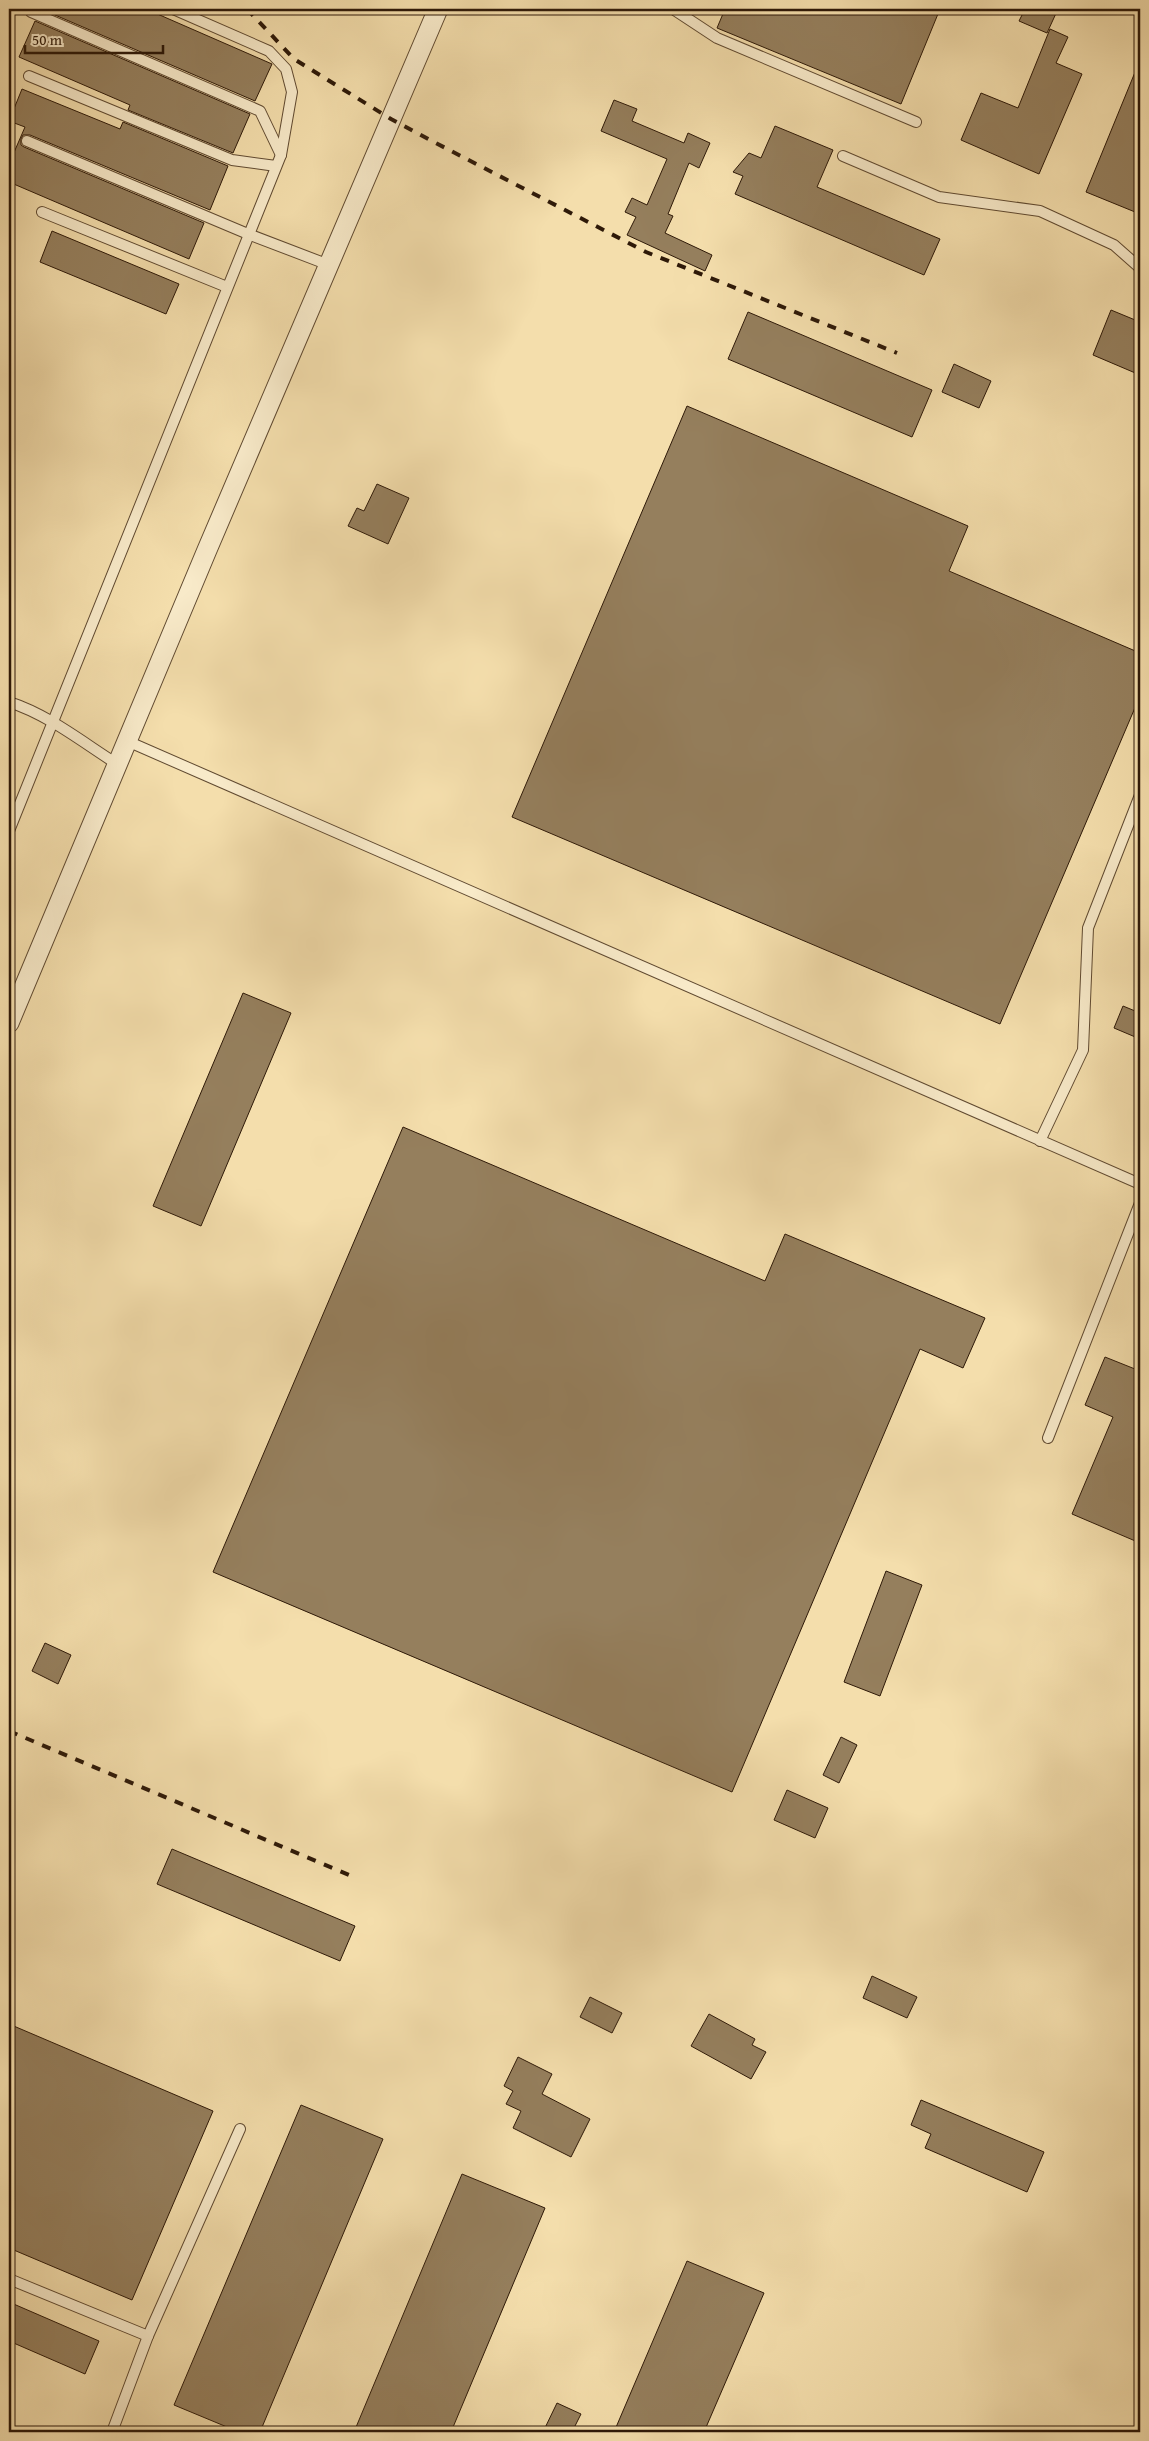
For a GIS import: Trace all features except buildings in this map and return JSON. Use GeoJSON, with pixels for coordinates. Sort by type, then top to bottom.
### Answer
{"type":"FeatureCollection","features":[{"type":"Feature","properties":{"kind":"street"},"geometry":{"type":"LineString","coordinates":[[9,1023],[438,9]]}},
{"type":"Feature","properties":{"kind":"lane"},"geometry":{"type":"LineString","coordinates":[[9,831],[280,155],[292,92],[286,69],[269,51],[173,9]]}},
{"type":"Feature","properties":{"kind":"lane"},"geometry":{"type":"LineString","coordinates":[[673,9],[717,38],[916,122]]}},
{"type":"Feature","properties":{"kind":"lane"},"geometry":{"type":"LineString","coordinates":[[31,12],[260,111],[280,155]]}},
{"type":"Feature","properties":{"kind":"lane"},"geometry":{"type":"LineString","coordinates":[[29,76],[232,160],[276,166]]}},
{"type":"Feature","properties":{"kind":"lane"},"geometry":{"type":"LineString","coordinates":[[27,141],[248,234],[329,265]]}},
{"type":"Feature","properties":{"kind":"lane"},"geometry":{"type":"LineString","coordinates":[[843,156],[939,197],[1040,211],[1114,245],[1140,268]]}},
{"type":"Feature","properties":{"kind":"lane"},"geometry":{"type":"LineString","coordinates":[[42,212],[227,287]]}},
{"type":"Feature","properties":{"kind":"lane"},"geometry":{"type":"LineString","coordinates":[[9,702],[28,708],[53,722],[117,764]]}},
{"type":"Feature","properties":{"kind":"lane"},"geometry":{"type":"LineString","coordinates":[[127,741],[1140,1184]]}},
{"type":"Feature","properties":{"kind":"lane"},"geometry":{"type":"LineString","coordinates":[[1040,1141],[1083,1050],[1088,928],[1140,795]]}},
{"type":"Feature","properties":{"kind":"lane"},"geometry":{"type":"LineString","coordinates":[[1048,1438],[1140,1203]]}},
{"type":"Feature","properties":{"kind":"lane"},"geometry":{"type":"LineString","coordinates":[[112,2432],[148,2336],[240,2129]]}},
{"type":"Feature","properties":{"kind":"lane"},"geometry":{"type":"LineString","coordinates":[[9,2280],[148,2336]]}},
{"type":"Feature","properties":{"kind":"railway"},"geometry":{"type":"LineString","coordinates":[[247,9],[294,59],[391,119],[430,140],[646,252],[897,353]]}},
{"type":"Feature","properties":{"kind":"railway"},"geometry":{"type":"LineString","coordinates":[[9,1731],[349,1875]]}}]}
